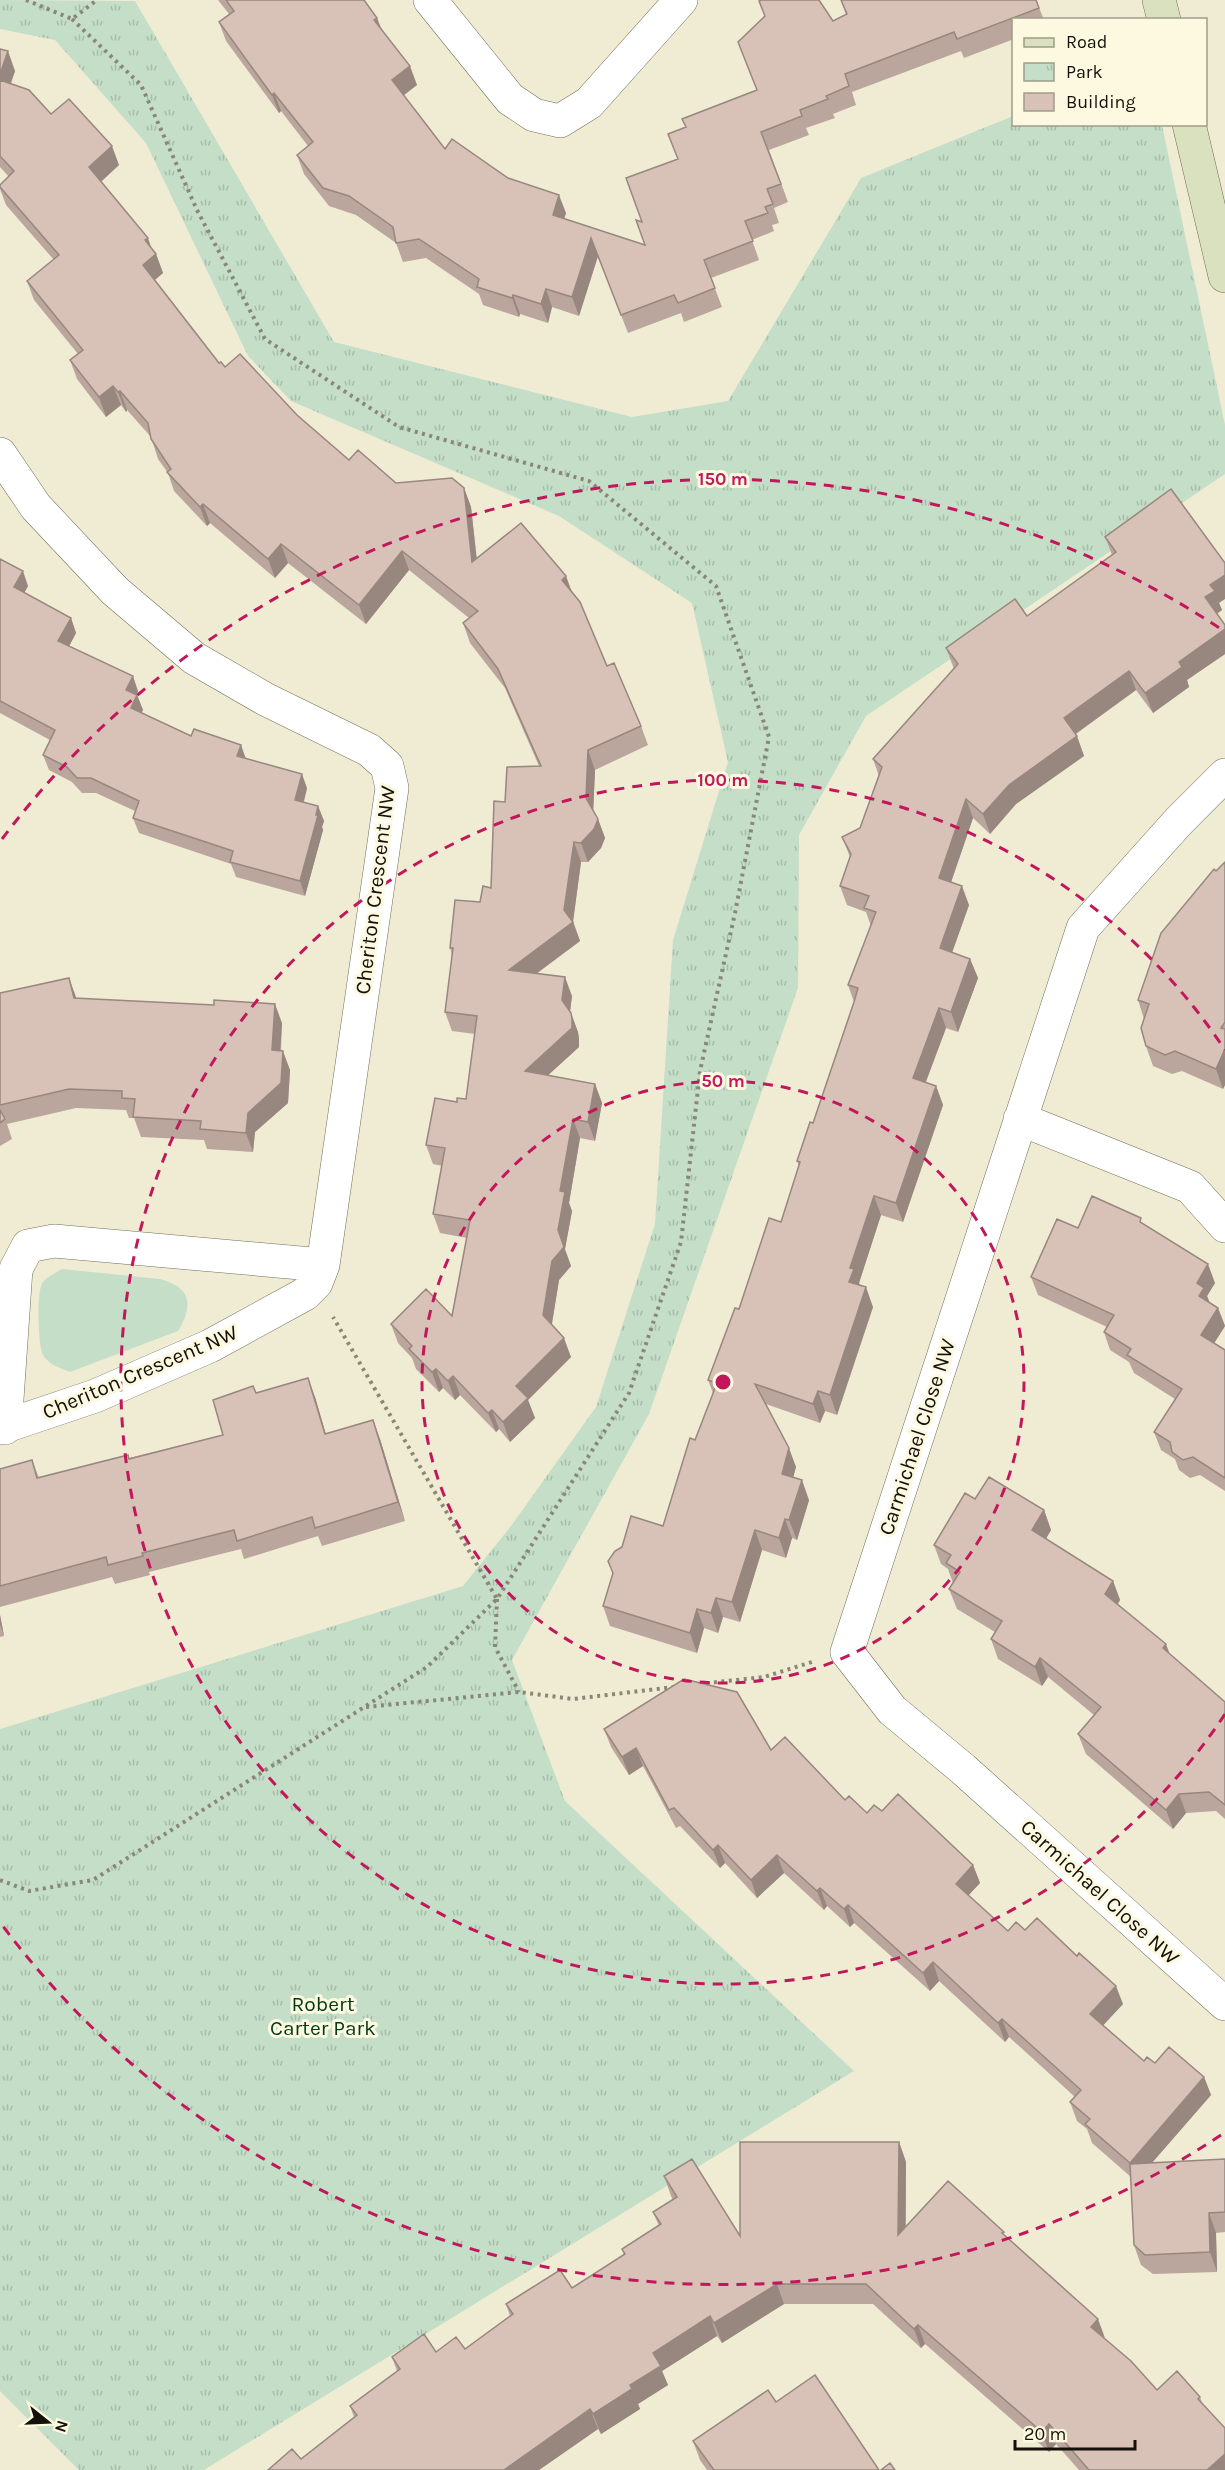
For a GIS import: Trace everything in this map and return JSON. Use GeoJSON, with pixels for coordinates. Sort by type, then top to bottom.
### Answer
{"type":"FeatureCollection","features":[{"type":"Feature","properties":{"kind":"street"},"geometry":{"type":"LineString","coordinates":[[430,0],[510,99],[534,115],[560,121],[589,103],[681,0]]}},
{"type":"Feature","properties":{"kind":"street"},"geometry":{"type":"LineString","coordinates":[[1159,0],[1164,18]]}},
{"type":"Feature","properties":{"kind":"street"},"geometry":{"type":"LineString","coordinates":[[1189,126],[1225,276]]}},
{"type":"Feature","properties":{"kind":"street","name":"Cheriton Crescent NW"},"geometry":{"type":"LineString","coordinates":[[0,454],[36,507],[115,591],[194,658],[265,699],[369,750],[387,766],[392,788],[323,1265],[316,1283],[305,1294],[210,1346],[95,1396],[3,1428],[16,1269],[28,1246],[54,1241],[323,1265]]}},
{"type":"Feature","properties":{"kind":"street","name":"Carmichael Close NW"},"geometry":{"type":"LineString","coordinates":[[1225,775],[1083,928],[847,1652],[892,1710],[963,1769],[1225,2004]]}},
{"type":"Feature","properties":{"kind":"street"},"geometry":{"type":"LineString","coordinates":[[1020,1119],[1190,1187],[1225,1226]]}},
{"type":"Feature","properties":{"kind":"path"},"geometry":{"type":"LineString","coordinates":[[0,1880],[29,1891],[93,1880],[427,1667],[497,1599],[629,1393],[681,1242],[700,1071],[735,913],[769,737],[716,586],[589,481],[399,427],[265,339],[197,210],[141,85],[72,19],[26,0]]}},
{"type":"Feature","properties":{"kind":"path"},"geometry":{"type":"LineString","coordinates":[[72,19],[97,0]]}},
{"type":"Feature","properties":{"kind":"path"},"geometry":{"type":"LineString","coordinates":[[323,1265],[324,1302],[497,1599],[495,1647],[519,1692]]}},
{"type":"Feature","properties":{"kind":"path"},"geometry":{"type":"LineString","coordinates":[[697,1685],[764,1677],[847,1652]]}},
{"type":"Feature","properties":{"kind":"path"},"geometry":{"type":"LineString","coordinates":[[365,1707],[519,1692],[573,1700],[685,1686]]}},
{"type":"Feature","properties":{"kind":"green space","name":"Robert Carter Park"},"geometry":{"type":"Polygon","coordinates":[[[0,0],[135,1],[334,342],[632,417],[728,401],[861,178],[1012,116],[1012,126],[1162,126],[1225,425],[1225,474],[866,716],[799,835],[798,988],[649,1414],[512,1660],[565,1801],[854,2071],[204,2470],[79,2470],[0,2391],[0,1729],[463,1586],[511,1526],[596,1407],[655,1224],[673,940],[728,762],[692,603],[559,516],[291,401],[248,356],[146,143],[55,40],[0,29],[0,0]]]}},
{"type":"Feature","properties":{"kind":"green space"},"geometry":{"type":"Polygon","coordinates":[[[62,1269],[170,1282],[184,1292],[187,1298],[188,1305],[183,1322],[178,1331],[70,1372],[59,1368],[43,1355],[38,1318],[39,1295],[43,1282],[62,1269]]]}},
{"type":"Feature","properties":{"kind":"building"},"geometry":{"type":"Polygon","coordinates":[[[226,0],[364,0],[377,18],[374,20],[410,66],[392,80],[445,149],[452,139],[508,178],[559,195],[553,215],[645,245],[636,220],[642,222],[626,178],[678,159],[668,134],[686,127],[682,119],[757,90],[738,42],[765,16],[759,1],[819,0],[833,21],[847,14],[841,0],[1036,0],[1039,8],[957,39],[954,32],[845,74],[849,86],[826,96],[828,99],[800,110],[802,116],[761,132],[781,184],[767,189],[773,204],[765,207],[768,213],[745,221],[753,241],[704,260],[715,288],[678,303],[674,295],[621,315],[591,238],[572,297],[546,289],[541,304],[477,287],[479,279],[419,239],[396,243],[393,227],[349,196],[323,188],[297,155],[313,142],[274,93],[272,95],[219,22],[234,11],[226,0]]]}},
{"type":"Feature","properties":{"kind":"building"},"geometry":{"type":"Polygon","coordinates":[[[0,49],[8,51],[0,74],[0,49]]]}},
{"type":"Feature","properties":{"kind":"building"},"geometry":{"type":"Polygon","coordinates":[[[0,80],[29,90],[51,114],[69,99],[112,146],[89,167],[148,238],[145,240],[156,254],[143,265],[219,363],[221,362],[225,367],[240,354],[297,415],[349,460],[358,450],[396,483],[452,478],[464,488],[472,562],[521,523],[566,576],[562,580],[580,602],[607,666],[614,663],[641,726],[588,750],[586,798],[598,819],[594,829],[581,843],[574,842],[564,910],[573,922],[509,970],[565,977],[562,1000],[571,1013],[572,1019],[572,1028],[525,1071],[595,1084],[588,1122],[573,1119],[560,1191],[565,1192],[558,1230],[564,1247],[552,1261],[543,1315],[564,1338],[516,1386],[528,1398],[503,1422],[492,1410],[488,1413],[453,1376],[448,1381],[436,1369],[432,1372],[409,1349],[412,1346],[391,1324],[426,1289],[452,1316],[470,1220],[433,1214],[445,1148],[426,1145],[435,1098],[457,1102],[457,1098],[466,1099],[477,1016],[445,1012],[453,948],[450,948],[455,900],[480,902],[483,886],[491,888],[494,801],[505,802],[507,767],[541,766],[498,669],[463,623],[478,611],[402,551],[359,605],[281,544],[268,559],[203,504],[200,507],[167,472],[171,469],[151,439],[148,423],[120,391],[118,392],[113,386],[99,397],[70,360],[83,350],[27,281],[59,255],[0,187],[14,171],[0,156],[0,80]]]}},
{"type":"Feature","properties":{"kind":"building"},"geometry":{"type":"Polygon","coordinates":[[[1171,489],[1225,563],[1225,575],[1210,585],[1215,591],[1205,597],[1225,625],[1225,629],[1179,662],[1182,667],[1145,693],[1129,671],[1064,718],[1077,736],[1009,785],[983,814],[966,799],[939,878],[962,886],[940,948],[970,959],[951,1012],[939,1008],[913,1078],[936,1086],[896,1203],[874,1196],[850,1268],[854,1269],[849,1282],[866,1287],[830,1395],[818,1391],[813,1404],[755,1384],[789,1448],[782,1474],[802,1480],[789,1520],[785,1519],[779,1538],[755,1530],[732,1602],[716,1598],[711,1613],[697,1609],[690,1633],[603,1606],[613,1573],[608,1561],[615,1551],[622,1547],[631,1516],[663,1526],[690,1438],[695,1440],[717,1383],[708,1380],[735,1308],[739,1309],[769,1218],[781,1222],[800,1162],[797,1161],[810,1122],[813,1123],[854,1002],[858,988],[848,985],[876,912],[864,908],[869,896],[840,886],[851,854],[842,837],[860,828],[882,767],[873,759],[958,664],[946,648],[1015,599],[1027,616],[1116,552],[1105,537],[1171,489]]]}},
{"type":"Feature","properties":{"kind":"building"},"geometry":{"type":"Polygon","coordinates":[[[0,559],[23,571],[14,587],[71,618],[58,641],[133,676],[126,690],[137,695],[131,708],[191,736],[194,729],[241,745],[237,756],[302,774],[295,800],[318,806],[316,815],[318,815],[300,881],[230,862],[233,851],[133,818],[139,801],[91,778],[77,778],[67,767],[43,755],[55,730],[0,701],[0,559]]]}},
{"type":"Feature","properties":{"kind":"building"},"geometry":{"type":"Polygon","coordinates":[[[1225,862],[1225,1022],[1221,1028],[1225,1029],[1225,1049],[1216,1069],[1175,1051],[1165,1055],[1146,1046],[1141,1028],[1149,1004],[1138,1000],[1161,933],[1214,869],[1216,871],[1225,862]]]}},
{"type":"Feature","properties":{"kind":"building"},"geometry":{"type":"Polygon","coordinates":[[[69,978],[74,998],[214,1005],[214,1000],[275,1004],[272,1050],[283,1051],[281,1083],[248,1113],[246,1133],[200,1129],[201,1121],[133,1117],[135,1099],[122,1098],[122,1091],[69,1089],[0,1105],[0,993],[69,978]]]}},
{"type":"Feature","properties":{"kind":"building"},"geometry":{"type":"Polygon","coordinates":[[[0,1110],[5,1119],[0,1123],[0,1110]]]}},
{"type":"Feature","properties":{"kind":"building"},"geometry":{"type":"Polygon","coordinates":[[[1092,1196],[1141,1218],[1140,1222],[1208,1264],[1197,1283],[1204,1288],[1199,1296],[1218,1308],[1201,1335],[1225,1350],[1225,1478],[1193,1457],[1183,1460],[1172,1452],[1170,1442],[1154,1432],[1182,1389],[1127,1355],[1131,1349],[1104,1332],[1114,1315],[1031,1277],[1057,1219],[1078,1228],[1092,1196]]]}},
{"type":"Feature","properties":{"kind":"building"},"geometry":{"type":"Polygon","coordinates":[[[308,1378],[325,1434],[373,1420],[398,1502],[315,1528],[312,1517],[237,1541],[234,1530],[142,1553],[143,1556],[108,1565],[106,1557],[0,1586],[0,1469],[32,1460],[37,1478],[128,1455],[129,1459],[223,1435],[213,1400],[253,1386],[256,1393],[308,1378]]]}},
{"type":"Feature","properties":{"kind":"building"},"geometry":{"type":"Polygon","coordinates":[[[989,1477],[1044,1510],[1032,1530],[1113,1581],[1105,1594],[1166,1644],[1163,1648],[1225,1702],[1225,1805],[1209,1792],[1179,1794],[1166,1810],[1078,1734],[1101,1707],[1040,1658],[1035,1667],[991,1639],[1002,1621],[949,1589],[960,1572],[946,1563],[951,1555],[934,1545],[965,1493],[975,1499],[989,1477]]]}},
{"type":"Feature","properties":{"kind":"building"},"geometry":{"type":"Polygon","coordinates":[[[684,1679],[737,1692],[771,1750],[785,1737],[845,1800],[849,1796],[867,1813],[874,1805],[882,1811],[898,1794],[973,1865],[956,1884],[1008,1931],[1016,1922],[1025,1930],[1037,1918],[1077,1956],[1079,1953],[1116,1986],[1090,2014],[1144,2061],[1147,2057],[1155,2063],[1169,2047],[1204,2077],[1130,2163],[1085,2124],[1090,2119],[1070,2102],[1081,2090],[1002,2019],[998,2023],[933,1962],[923,1973],[848,1905],[844,1909],[820,1888],[817,1891],[777,1855],[751,1880],[718,1845],[713,1850],[674,1808],[669,1810],[636,1748],[622,1757],[604,1729],[684,1679]]]}},
{"type":"Feature","properties":{"kind":"building"},"geometry":{"type":"Polygon","coordinates":[[[740,2142],[899,2142],[898,2235],[948,2181],[1098,2319],[1091,2327],[1131,2361],[1157,2390],[1177,2371],[1200,2397],[1198,2399],[1225,2428],[1225,2454],[1207,2470],[1089,2470],[1049,2424],[1042,2432],[918,2325],[914,2329],[866,2284],[777,2284],[714,2323],[710,2316],[653,2353],[661,2366],[630,2385],[632,2389],[593,2414],[590,2409],[504,2470],[268,2470],[292,2449],[301,2459],[357,2415],[350,2406],[400,2369],[392,2357],[424,2334],[436,2352],[456,2337],[465,2349],[513,2314],[506,2304],[560,2270],[572,2288],[625,2254],[622,2249],[661,2224],[653,2212],[677,2197],[664,2176],[692,2159],[740,2236],[740,2142]]]}},
{"type":"Feature","properties":{"kind":"building"},"geometry":{"type":"Polygon","coordinates":[[[1225,2159],[1225,2212],[1209,2213],[1210,2252],[1145,2255],[1134,2245],[1130,2164],[1225,2159]]]}},
{"type":"Feature","properties":{"kind":"building"},"geometry":{"type":"Polygon","coordinates":[[[815,2375],[879,2470],[714,2470],[693,2441],[768,2390],[776,2402],[815,2375]]]}},
{"type":"Feature","properties":{"kind":"building"},"geometry":{"type":"Polygon","coordinates":[[[890,2463],[895,2470],[881,2470],[890,2463]]]}}]}
